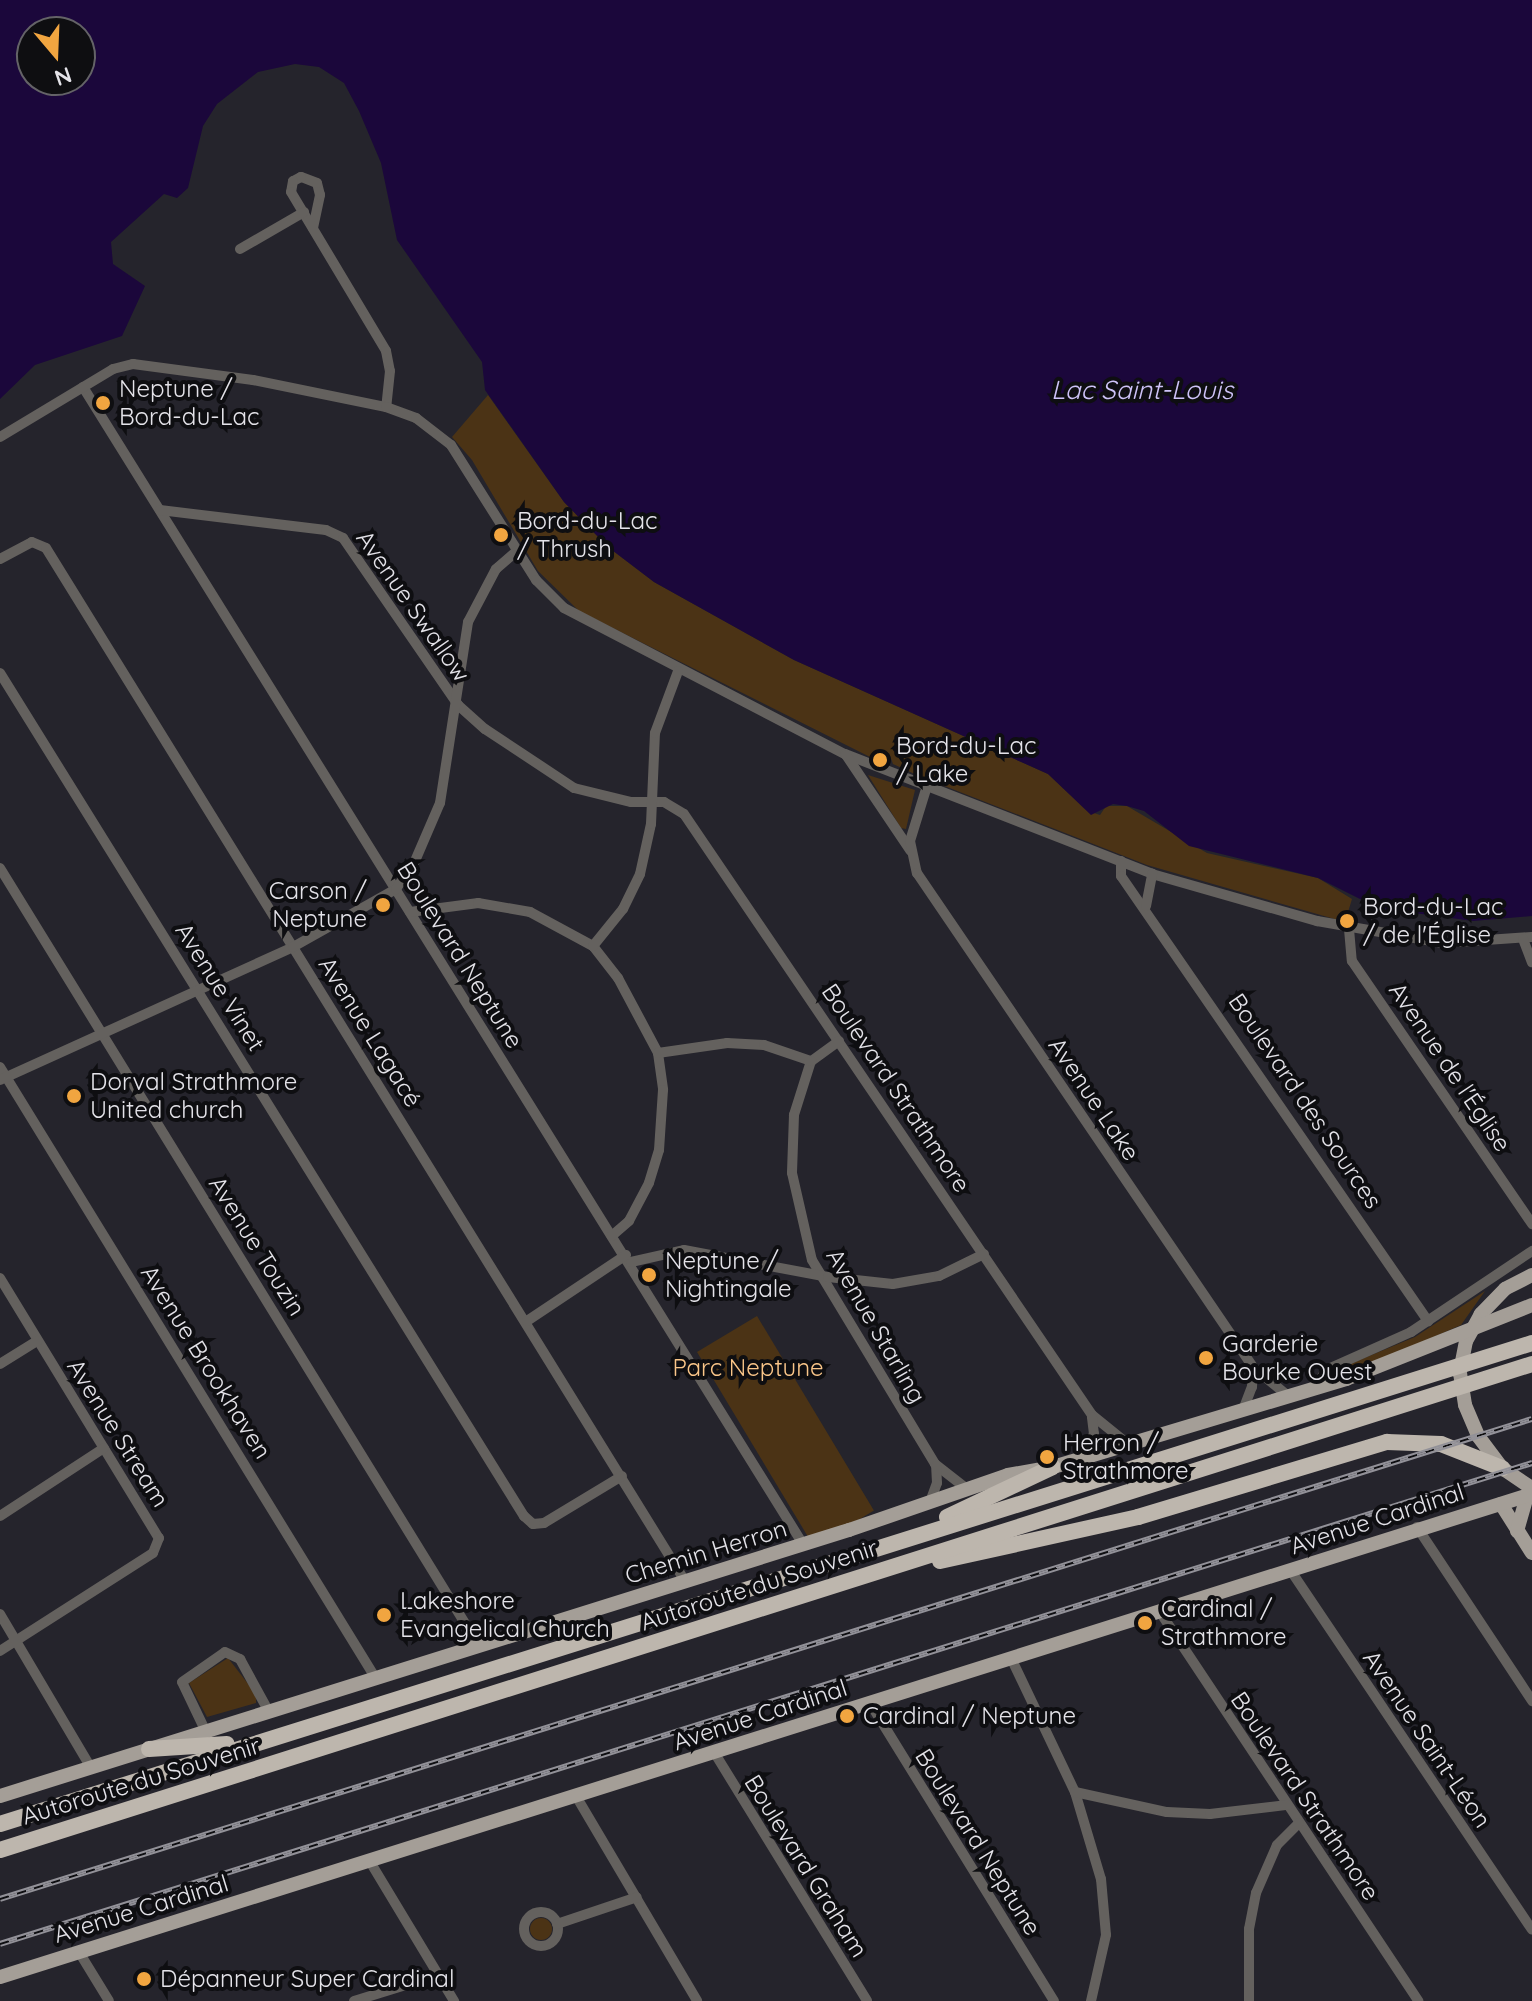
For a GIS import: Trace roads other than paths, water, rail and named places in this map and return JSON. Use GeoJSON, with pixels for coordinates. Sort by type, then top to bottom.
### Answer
{"type":"FeatureCollection","features":[{"type":"Feature","properties":{"kind":"highway","name":"Autoroute du Souvenir"},"geometry":{"type":"LineString","coordinates":[[0,1824],[1532,1343]]}},
{"type":"Feature","properties":{"kind":"highway","name":"Autoroute du Souvenir"},"geometry":{"type":"LineString","coordinates":[[0,1850],[1532,1364]]}},
{"type":"Feature","properties":{"kind":"highway"},"geometry":{"type":"LineString","coordinates":[[872,1575],[1138,1517],[1351,1451],[1418,1441],[1456,1449],[1502,1468]]}},
{"type":"Feature","properties":{"kind":"highway"},"geometry":{"type":"LineString","coordinates":[[897,1542],[1053,1467]]}},
{"type":"Feature","properties":{"kind":"highway"},"geometry":{"type":"LineString","coordinates":[[149,1749],[182,1751],[280,1736]]}},
{"type":"Feature","properties":{"kind":"main road"},"geometry":{"type":"LineString","coordinates":[[1517,1531],[1530,1493],[1502,1468],[1466,1412],[1462,1360],[1470,1333],[1485,1308],[1532,1275]]}},
{"type":"Feature","properties":{"kind":"main road","name":"Chemin Herron"},"geometry":{"type":"LineString","coordinates":[[0,1796],[803,1544],[1033,1467],[1053,1467],[1313,1388],[1525,1308]]}},
{"type":"Feature","properties":{"kind":"main road","name":"Avenue Cardinal"},"geometry":{"type":"LineString","coordinates":[[0,1977],[1530,1493]]}},
{"type":"Feature","properties":{"kind":"main road"},"geometry":{"type":"LineString","coordinates":[[1501,1504],[1532,1553]]}},
{"type":"Feature","properties":{"kind":"street"},"geometry":{"type":"LineString","coordinates":[[313,228],[320,195],[317,183],[301,177],[293,181],[291,192],[386,351],[386,407]]}},
{"type":"Feature","properties":{"kind":"street"},"geometry":{"type":"LineString","coordinates":[[240,249],[304,212]]}},
{"type":"Feature","properties":{"kind":"street"},"geometry":{"type":"LineString","coordinates":[[0,437],[113,369],[152,363],[386,407],[416,418],[451,445],[542,587],[564,608],[678,671],[845,754],[1152,874],[1349,929],[1457,944],[1528,938],[1532,962]]}},
{"type":"Feature","properties":{"kind":"street","name":"Boulevard Neptune"},"geometry":{"type":"LineString","coordinates":[[83,387],[629,1259],[803,1544]]}},
{"type":"Feature","properties":{"kind":"street","name":"Avenue Swallow"},"geometry":{"type":"LineString","coordinates":[[160,510],[326,530],[343,538],[456,701],[501,741],[563,783],[600,796],[652,803]]}},
{"type":"Feature","properties":{"kind":"street","name":"Avenue Lagacé"},"geometry":{"type":"LineString","coordinates":[[0,559],[32,542],[46,548],[527,1321],[685,1581]]}},
{"type":"Feature","properties":{"kind":"street"},"geometry":{"type":"LineString","coordinates":[[2,1075],[293,947],[396,889],[415,861],[440,803],[456,701],[457,669],[474,609],[502,561],[518,550]]}},
{"type":"Feature","properties":{"kind":"street"},"geometry":{"type":"LineString","coordinates":[[593,946],[635,887],[649,837],[655,733],[678,671]]}},
{"type":"Feature","properties":{"kind":"street","name":"Avenue Vinet"},"geometry":{"type":"LineString","coordinates":[[0,673],[533,1524],[544,1523],[622,1476]]}},
{"type":"Feature","properties":{"kind":"street","name":"Avenue Lake"},"geometry":{"type":"LineString","coordinates":[[845,754],[910,850],[917,873],[935,901],[1253,1367],[1288,1396]]}},
{"type":"Feature","properties":{"kind":"street"},"geometry":{"type":"LineString","coordinates":[[910,850],[927,786]]}},
{"type":"Feature","properties":{"kind":"street","name":"Boulevard Strathmore"},"geometry":{"type":"LineString","coordinates":[[652,803],[670,804],[688,818],[1092,1415],[1128,1444]]}},
{"type":"Feature","properties":{"kind":"street","name":"Boulevard des Sources"},"geometry":{"type":"LineString","coordinates":[[1121,861],[1121,876],[1146,906],[1428,1321]]}},
{"type":"Feature","properties":{"kind":"street","name":"Avenue Touzin"},"geometry":{"type":"LineString","coordinates":[[0,868],[479,1646]]}},
{"type":"Feature","properties":{"kind":"street"},"geometry":{"type":"LineString","coordinates":[[1146,906],[1152,874]]}},
{"type":"Feature","properties":{"kind":"street"},"geometry":{"type":"LineString","coordinates":[[410,912],[478,903],[530,912],[593,946],[640,1012],[658,1053],[663,1090],[659,1150],[649,1183],[629,1221],[612,1236]]}},
{"type":"Feature","properties":{"kind":"street","name":"Avenue de l'Église"},"geometry":{"type":"LineString","coordinates":[[1349,929],[1352,961],[1532,1224]]}},
{"type":"Feature","properties":{"kind":"street"},"geometry":{"type":"LineString","coordinates":[[658,1053],[727,1043],[764,1045],[811,1061],[839,1041]]}},
{"type":"Feature","properties":{"kind":"street","name":"Avenue Starling"},"geometry":{"type":"LineString","coordinates":[[811,1061],[794,1115],[792,1173],[805,1237],[820,1276],[935,1464],[967,1489]]}},
{"type":"Feature","properties":{"kind":"street","name":"Avenue Brookhaven"},"geometry":{"type":"LineString","coordinates":[[2,1075],[376,1679]]}},
{"type":"Feature","properties":{"kind":"street"},"geometry":{"type":"LineString","coordinates":[[527,1321],[629,1259],[684,1250],[820,1276],[910,1282],[955,1270],[984,1254]]}},
{"type":"Feature","properties":{"kind":"street"},"geometry":{"type":"LineString","coordinates":[[1313,1388],[1328,1369],[1428,1321],[1532,1251]]}},
{"type":"Feature","properties":{"kind":"street","name":"Avenue Stream"},"geometry":{"type":"LineString","coordinates":[[0,1278],[159,1538],[159,1547],[16,1641]]}},
{"type":"Feature","properties":{"kind":"street"},"geometry":{"type":"LineString","coordinates":[[0,1364],[37,1341]]}},
{"type":"Feature","properties":{"kind":"street"},"geometry":{"type":"LineString","coordinates":[[1243,1410],[1252,1387],[1253,1367]]}},
{"type":"Feature","properties":{"kind":"street"},"geometry":{"type":"LineString","coordinates":[[1085,1457],[1094,1434],[1092,1415]]}},
{"type":"Feature","properties":{"kind":"street"},"geometry":{"type":"LineString","coordinates":[[0,1516],[104,1448]]}},
{"type":"Feature","properties":{"kind":"street"},"geometry":{"type":"LineString","coordinates":[[930,1502],[937,1483],[935,1464]]}},
{"type":"Feature","properties":{"kind":"street"},"geometry":{"type":"LineString","coordinates":[[1417,1527],[1532,1701]]}},
{"type":"Feature","properties":{"kind":"street","name":"Avenue Saint-Léon"},"geometry":{"type":"LineString","coordinates":[[1291,1571],[1532,1929]]}},
{"type":"Feature","properties":{"kind":"street","name":"Boulevard Strathmore"},"geometry":{"type":"LineString","coordinates":[[1160,1612],[1418,2001]]}},
{"type":"Feature","properties":{"kind":"street"},"geometry":{"type":"LineString","coordinates":[[0,1614],[91,1768]]}},
{"type":"Feature","properties":{"kind":"street"},"geometry":{"type":"LineString","coordinates":[[0,1651],[16,1641]]}},
{"type":"Feature","properties":{"kind":"street"},"geometry":{"type":"LineString","coordinates":[[206,1732],[182,1682],[225,1652],[237,1655],[269,1712]]}},
{"type":"Feature","properties":{"kind":"street"},"geometry":{"type":"LineString","coordinates":[[1011,1658],[1075,1792],[1101,1879],[1106,1935],[1091,2001]]}},
{"type":"Feature","properties":{"kind":"street","name":"Boulevard Neptune"},"geometry":{"type":"LineString","coordinates":[[870,1703],[1054,2001]]}},
{"type":"Feature","properties":{"kind":"street","name":"Boulevard Graham"},"geometry":{"type":"LineString","coordinates":[[714,1752],[867,2001]]}},
{"type":"Feature","properties":{"kind":"street"},"geometry":{"type":"LineString","coordinates":[[1075,1792],[1181,1813],[1287,1805]]}},
{"type":"Feature","properties":{"kind":"street"},"geometry":{"type":"LineString","coordinates":[[576,1796],[697,2001]]}},
{"type":"Feature","properties":{"kind":"street"},"geometry":{"type":"LineString","coordinates":[[1249,2001],[1249,1929],[1256,1893],[1277,1845],[1299,1823]]}},
{"type":"Feature","properties":{"kind":"street"},"geometry":{"type":"LineString","coordinates":[[369,1860],[454,2001]]}},
{"type":"Feature","properties":{"kind":"street"},"geometry":{"type":"LineString","coordinates":[[557,1924],[637,1897]]}},
{"type":"Feature","properties":{"kind":"street"},"geometry":{"type":"LineString","coordinates":[[79,1952],[109,2001]]}},
{"type":"Feature","properties":{"kind":"street"},"geometry":{"type":"LineString","coordinates":[[354,2001],[438,1975]]}},
{"type":"Feature","properties":{"kind":"water","name":"Lac Saint-Louis"},"geometry":{"type":"Polygon","coordinates":[[[0,0],[1532,0],[1532,916],[1473,921],[1378,908],[1318,878],[1189,846],[1144,811],[1113,804],[1091,815],[1048,774],[794,660],[654,582],[608,547],[564,502],[485,390],[482,362],[397,240],[381,163],[359,111],[344,83],[319,67],[295,64],[258,72],[217,104],[203,126],[188,188],[177,198],[164,194],[111,242],[113,264],[145,286],[122,336],[35,365],[0,399],[0,0]]]}},
{"type":"Feature","properties":{"kind":"railway"},"geometry":{"type":"LineString","coordinates":[[0,1899],[1532,1419]]}},
{"type":"Feature","properties":{"kind":"railway"},"geometry":{"type":"LineString","coordinates":[[0,1944],[1532,1463]]}},
{"type":"Feature","properties":{"kind":"place","name":"Neptune / Bord-du-Lac"},"geometry":{"type":"Point","coordinates":[103,403]}},
{"type":"Feature","properties":{"kind":"place","name":"Bord-du-Lac / Thrush"},"geometry":{"type":"Point","coordinates":[501,535]}},
{"type":"Feature","properties":{"kind":"place","name":"Bord-du-Lac / Lake"},"geometry":{"type":"Point","coordinates":[880,760]}},
{"type":"Feature","properties":{"kind":"place","name":"Carson / Neptune"},"geometry":{"type":"Point","coordinates":[383,905]}},
{"type":"Feature","properties":{"kind":"place","name":"Bord-du-Lac / de l'Église"},"geometry":{"type":"Point","coordinates":[1347,921]}},
{"type":"Feature","properties":{"kind":"place","name":"Dorval Strathmore United church"},"geometry":{"type":"Point","coordinates":[74,1096]}},
{"type":"Feature","properties":{"kind":"place","name":"Neptune / Nightingale"},"geometry":{"type":"Point","coordinates":[649,1275]}},
{"type":"Feature","properties":{"kind":"place","name":"Garderie Bourke Ouest"},"geometry":{"type":"Point","coordinates":[1206,1358]}},
{"type":"Feature","properties":{"kind":"place","name":"Herron / Strathmore"},"geometry":{"type":"Point","coordinates":[1047,1457]}},
{"type":"Feature","properties":{"kind":"place","name":"Lakeshore Evangelical Church"},"geometry":{"type":"Point","coordinates":[384,1615]}},
{"type":"Feature","properties":{"kind":"place","name":"Cardinal / Strathmore"},"geometry":{"type":"Point","coordinates":[1145,1623]}},
{"type":"Feature","properties":{"kind":"place","name":"Cardinal / Neptune"},"geometry":{"type":"Point","coordinates":[847,1716]}},
{"type":"Feature","properties":{"kind":"place","name":"Dépanneur Super Cardinal"},"geometry":{"type":"Point","coordinates":[144,1979]}},
{"type":"Feature","properties":{"kind":"park label","name":"Parc Neptune"},"geometry":{"type":"Point","coordinates":[748,1368]}}]}
